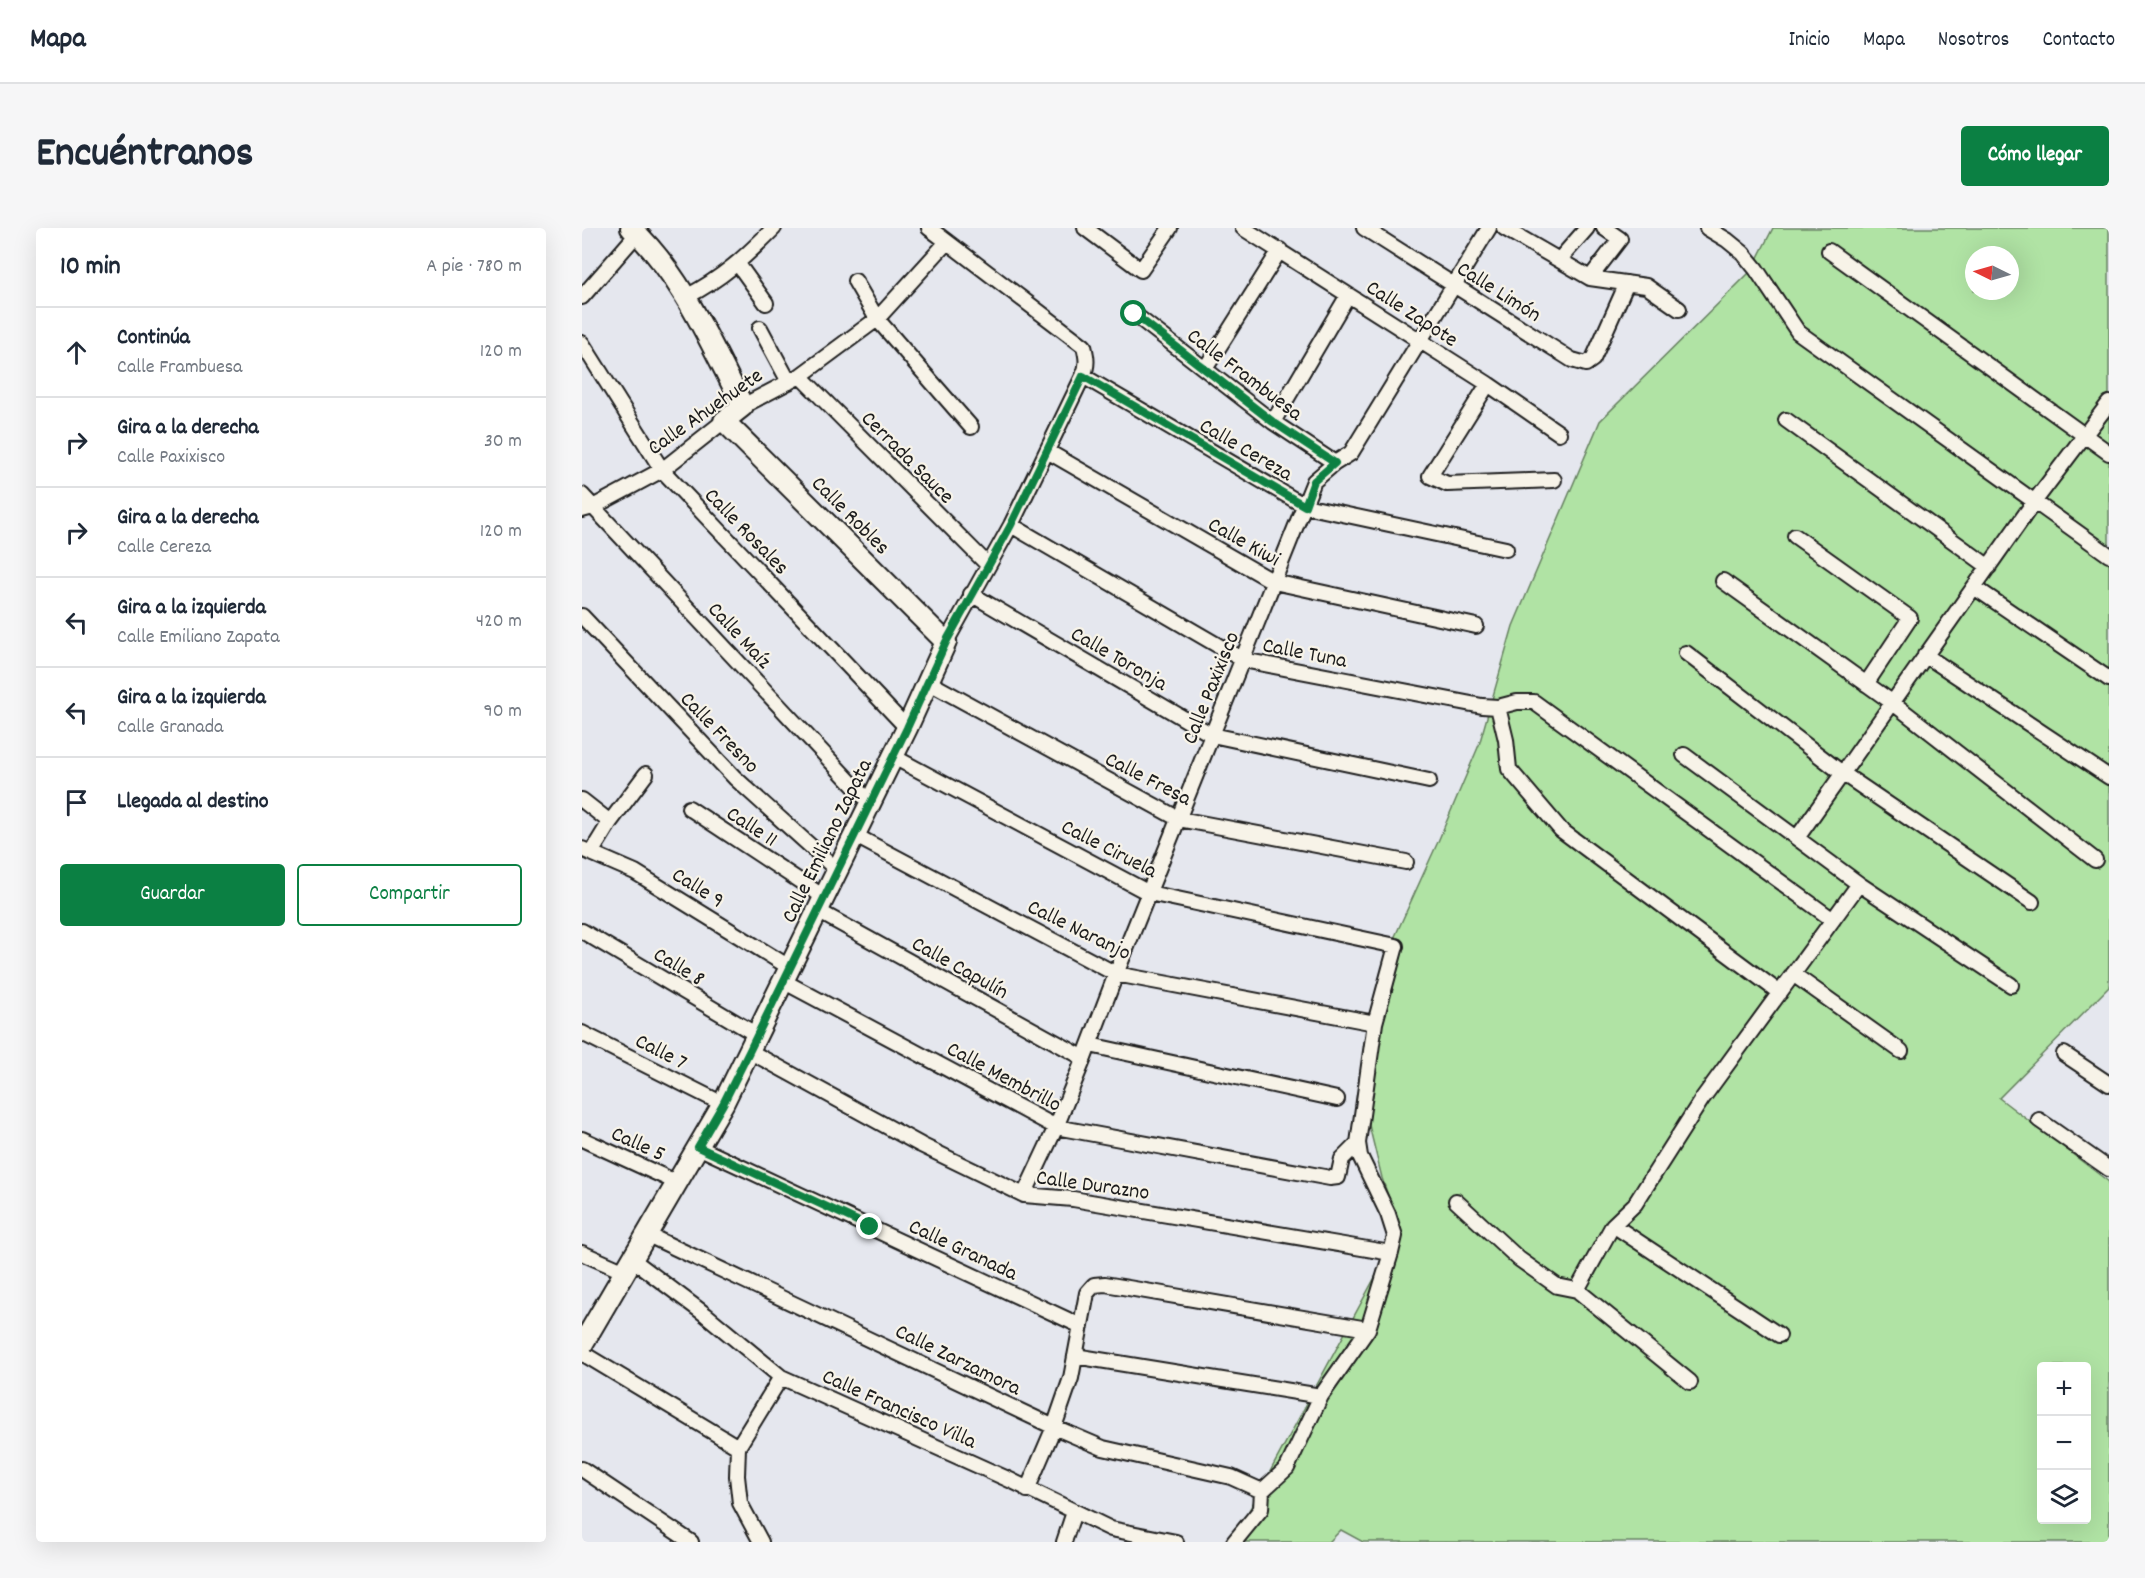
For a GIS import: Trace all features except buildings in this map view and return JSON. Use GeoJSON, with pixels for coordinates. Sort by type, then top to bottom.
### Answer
{"type":"FeatureCollection","features":[{"type":"Feature","properties":{"kind":"main road"},"geometry":{"type":"LineString","coordinates":[[634,231],[663,263],[686,297],[743,406]]}},
{"type":"Feature","properties":{"kind":"main road","name":"Calle Ahuehuete"},"geometry":{"type":"LineString","coordinates":[[724,421],[743,406]]}},
{"type":"Feature","properties":{"kind":"main road","name":"Calle Robles"},"geometry":{"type":"LineString","coordinates":[[724,421],[946,642]]}},
{"type":"Feature","properties":{"kind":"main road","name":"Calle Emiliano Zapata"},"geometry":{"type":"LineString","coordinates":[[582,1345],[723,1104],[907,728],[946,642]]}},
{"type":"Feature","properties":{"kind":"street"},"geometry":{"type":"LineString","coordinates":[[686,297],[712,284],[738,264],[774,228]]}},
{"type":"Feature","properties":{"kind":"street"},"geometry":{"type":"LineString","coordinates":[[929,228],[947,242]]}},
{"type":"Feature","properties":{"kind":"street"},"geometry":{"type":"LineString","coordinates":[[1085,228],[1141,270],[1170,228]]}},
{"type":"Feature","properties":{"kind":"street","name":"Calle Zapote"},"geometry":{"type":"LineString","coordinates":[[1243,228],[1488,384],[1559,433]]}},
{"type":"Feature","properties":{"kind":"street","name":"Calle Limón"},"geometry":{"type":"LineString","coordinates":[[1364,228],[1572,360],[1586,364],[1593,359],[1627,283]]}},
{"type":"Feature","properties":{"kind":"street","name":"Calle Paxixisco"},"geometry":{"type":"LineString","coordinates":[[1024,1195],[1056,1127],[1087,1051],[1314,481],[1351,453],[1489,228]]}},
{"type":"Feature","properties":{"kind":"street"},"geometry":{"type":"LineString","coordinates":[[1504,228],[1590,278],[1646,286],[1679,309]]}},
{"type":"Feature","properties":{"kind":"street"},"geometry":{"type":"LineString","coordinates":[[1559,260],[1587,228]]}},
{"type":"Feature","properties":{"kind":"street"},"geometry":{"type":"LineString","coordinates":[[1590,278],[1620,239],[1604,228]]}},
{"type":"Feature","properties":{"kind":"street"},"geometry":{"type":"LineString","coordinates":[[1707,228],[1743,253],[1798,332],[2109,555]]}},
{"type":"Feature","properties":{"kind":"street"},"geometry":{"type":"LineString","coordinates":[[582,297],[634,231]]}},
{"type":"Feature","properties":{"kind":"street","name":"Calle Ahuehuete"},"geometry":{"type":"LineString","coordinates":[[743,406],[794,379],[877,318],[947,242]]}},
{"type":"Feature","properties":{"kind":"street","name":"Calle Emiliano Zapata"},"geometry":{"type":"LineString","coordinates":[[946,642],[1011,525],[1087,368],[1084,346],[947,242]]}},
{"type":"Feature","properties":{"kind":"street"},"geometry":{"type":"LineString","coordinates":[[1205,369],[1280,250]]}},
{"type":"Feature","properties":{"kind":"street"},"geometry":{"type":"LineString","coordinates":[[1829,251],[2109,453]]}},
{"type":"Feature","properties":{"kind":"street"},"geometry":{"type":"LineString","coordinates":[[738,264],[766,303]]}},
{"type":"Feature","properties":{"kind":"street"},"geometry":{"type":"LineString","coordinates":[[855,281],[877,318],[971,427]]}},
{"type":"Feature","properties":{"kind":"street"},"geometry":{"type":"LineString","coordinates":[[1273,422],[1348,295]]}},
{"type":"Feature","properties":{"kind":"street","name":"Calle Frambuesa"},"geometry":{"type":"LineString","coordinates":[[1134,314],[1273,422],[1335,463]]}},
{"type":"Feature","properties":{"kind":"street","name":"Cerrada Sauce"},"geometry":{"type":"LineString","coordinates":[[760,328],[794,379],[988,566]]}},
{"type":"Feature","properties":{"kind":"street","name":"Calle Rosales"},"geometry":{"type":"LineString","coordinates":[[582,343],[662,470],[907,728]]}},
{"type":"Feature","properties":{"kind":"street","name":"Calle Cereza"},"geometry":{"type":"LineString","coordinates":[[1083,376],[1305,506],[1506,549]]}},
{"type":"Feature","properties":{"kind":"street"},"geometry":{"type":"LineString","coordinates":[[1488,384],[1430,476],[1447,484],[1554,480]]}},
{"type":"Feature","properties":{"kind":"street"},"geometry":{"type":"LineString","coordinates":[[1797,838],[2034,502],[2109,403]]}},
{"type":"Feature","properties":{"kind":"street"},"geometry":{"type":"LineString","coordinates":[[1786,420],[1989,567]]}},
{"type":"Feature","properties":{"kind":"street","name":"Calle Ahuehuete"},"geometry":{"type":"LineString","coordinates":[[587,508],[662,470],[724,421]]}},
{"type":"Feature","properties":{"kind":"street","name":"Calle Kiwi"},"geometry":{"type":"LineString","coordinates":[[1047,451],[1274,582],[1476,626]]}},
{"type":"Feature","properties":{"kind":"street","name":"Calle Maíz"},"geometry":{"type":"LineString","coordinates":[[582,495],[587,508],[869,802]]}},
{"type":"Feature","properties":{"kind":"street","name":"Calle Tuna"},"geometry":{"type":"LineString","coordinates":[[1011,525],[1243,660],[1482,706],[1498,708],[1517,702],[1534,702],[1833,920]]}},
{"type":"Feature","properties":{"kind":"street"},"geometry":{"type":"LineString","coordinates":[[1795,536],[1910,618],[1866,684]]}},
{"type":"Feature","properties":{"kind":"street"},"geometry":{"type":"LineString","coordinates":[[1723,581],[1893,703],[2095,860]]}},
{"type":"Feature","properties":{"kind":"street"},"geometry":{"type":"LineString","coordinates":[[1974,587],[2109,679]]}},
{"type":"Feature","properties":{"kind":"street","name":"Calle Toronja"},"geometry":{"type":"LineString","coordinates":[[971,594],[1212,735],[1429,781]]}},
{"type":"Feature","properties":{"kind":"street","name":"Calle Fresno"},"geometry":{"type":"LineString","coordinates":[[582,616],[735,778],[837,870]]}},
{"type":"Feature","properties":{"kind":"street"},"geometry":{"type":"LineString","coordinates":[[1686,653],[1842,773],[2031,902]]}},
{"type":"Feature","properties":{"kind":"street"},"geometry":{"type":"LineString","coordinates":[[1925,655],[2109,777]]}},
{"type":"Feature","properties":{"kind":"street","name":"Calle Fresa"},"geometry":{"type":"LineString","coordinates":[[928,682],[1179,819],[1406,862]]}},
{"type":"Feature","properties":{"kind":"street"},"geometry":{"type":"LineString","coordinates":[[1498,708],[1506,740],[1509,769],[1561,830],[1780,993]]}},
{"type":"Feature","properties":{"kind":"street"},"geometry":{"type":"LineString","coordinates":[[1684,755],[1859,884],[2011,985]]}},
{"type":"Feature","properties":{"kind":"street","name":"Calle Ciruela"},"geometry":{"type":"LineString","coordinates":[[892,756],[1149,893],[1396,946],[1375,1023]]}},
{"type":"Feature","properties":{"kind":"street"},"geometry":{"type":"LineString","coordinates":[[587,851],[646,774]]}},
{"type":"Feature","properties":{"kind":"street"},"geometry":{"type":"LineString","coordinates":[[582,800],[610,822]]}},
{"type":"Feature","properties":{"kind":"street","name":"Calle 11"},"geometry":{"type":"LineString","coordinates":[[689,808],[821,904]]}},
{"type":"Feature","properties":{"kind":"street","name":"Calle Naranjo"},"geometry":{"type":"LineString","coordinates":[[854,835],[1116,974],[1375,1023]]}},
{"type":"Feature","properties":{"kind":"street","name":"Calle 9"},"geometry":{"type":"LineString","coordinates":[[587,851],[635,872],[786,974]]}},
{"type":"Feature","properties":{"kind":"street"},"geometry":{"type":"LineString","coordinates":[[1577,1290],[1613,1225],[1635,1204],[1702,1099],[1859,884]]}},
{"type":"Feature","properties":{"kind":"street","name":"Calle Capulín"},"geometry":{"type":"LineString","coordinates":[[821,904],[1087,1051],[1337,1099]]}},
{"type":"Feature","properties":{"kind":"street","name":"Calle 8"},"geometry":{"type":"LineString","coordinates":[[582,931],[753,1043]]}},
{"type":"Feature","properties":{"kind":"street","name":"Calle Membrillo"},"geometry":{"type":"LineString","coordinates":[[786,974],[1056,1127],[1330,1179],[1338,1177],[1342,1158],[1358,1143]]}},
{"type":"Feature","properties":{"kind":"street"},"geometry":{"type":"LineString","coordinates":[[1793,974],[1901,1051]]}},
{"type":"Feature","properties":{"kind":"street"},"geometry":{"type":"LineString","coordinates":[[1234,1542],[1261,1509],[1262,1491],[1287,1468],[1321,1396],[1368,1329],[1391,1253],[1395,1236],[1388,1214],[1360,1155],[1358,1143],[1375,1023]]}},
{"type":"Feature","properties":{"kind":"street","name":"Calle 7"},"geometry":{"type":"LineString","coordinates":[[582,1033],[723,1104]]}},
{"type":"Feature","properties":{"kind":"street","name":"Calle Durazno"},"geometry":{"type":"LineString","coordinates":[[753,1043],[921,1145],[1024,1195],[1074,1199],[1391,1253]]}},
{"type":"Feature","properties":{"kind":"street"},"geometry":{"type":"LineString","coordinates":[[2064,1054],[2109,1084]]}},
{"type":"Feature","properties":{"kind":"street"},"geometry":{"type":"LineString","coordinates":[[2039,1120],[2109,1169]]}},
{"type":"Feature","properties":{"kind":"street","name":"Calle 5"},"geometry":{"type":"LineString","coordinates":[[582,1139],[678,1183]]}},
{"type":"Feature","properties":{"kind":"street","name":"Calle Granada"},"geometry":{"type":"LineString","coordinates":[[698,1147],[1081,1326]]}},
{"type":"Feature","properties":{"kind":"street"},"geometry":{"type":"LineString","coordinates":[[1456,1201],[1519,1259],[1557,1286],[1577,1290],[1690,1382]]}},
{"type":"Feature","properties":{"kind":"street"},"geometry":{"type":"LineString","coordinates":[[1613,1225],[1779,1335]]}},
{"type":"Feature","properties":{"kind":"street","name":"Calle Zarzamora"},"geometry":{"type":"LineString","coordinates":[[648,1235],[1103,1448],[1231,1477],[1262,1491]]}},
{"type":"Feature","properties":{"kind":"street"},"geometry":{"type":"LineString","coordinates":[[582,1253],[629,1266]]}},
{"type":"Feature","properties":{"kind":"street","name":"Calle Francisco Villa"},"geometry":{"type":"LineString","coordinates":[[629,1266],[706,1315],[781,1377],[1111,1529],[1176,1542]]}},
{"type":"Feature","properties":{"kind":"street"},"geometry":{"type":"LineString","coordinates":[[1027,1490],[1054,1427],[1071,1378],[1087,1293],[1094,1286],[1105,1284],[1368,1329]]}},
{"type":"Feature","properties":{"kind":"street"},"geometry":{"type":"LineString","coordinates":[[582,1353],[738,1448]]}},
{"type":"Feature","properties":{"kind":"street"},"geometry":{"type":"LineString","coordinates":[[1075,1356],[1321,1396]]}},
{"type":"Feature","properties":{"kind":"street"},"geometry":{"type":"LineString","coordinates":[[761,1542],[740,1503],[737,1476],[738,1448],[781,1377]]}},
{"type":"Feature","properties":{"kind":"street"},"geometry":{"type":"LineString","coordinates":[[582,1469],[691,1542]]}},
{"type":"Feature","properties":{"kind":"street"},"geometry":{"type":"LineString","coordinates":[[1064,1542],[1074,1512]]}},
{"type":"Feature","properties":{"kind":"green space"},"geometry":{"type":"Polygon","coordinates":[[[1773,228],[2109,228],[2109,987],[1999,1098],[2109,1182],[2109,1542],[1363,1542],[1341,1530],[1329,1542],[1232,1542],[1400,1231],[1382,1178],[1367,1117],[1392,943],[1479,745],[1513,626],[1600,421],[1751,271],[1773,228]]]}},
{"type":"Feature","properties":{"kind":"route"},"geometry":{"type":"LineString","coordinates":[[870,1227],[698,1147],[749,1052],[907,728],[946,642],[1011,525],[1083,376],[1305,506],[1314,481],[1335,463],[1273,422],[1134,314]]}}]}
